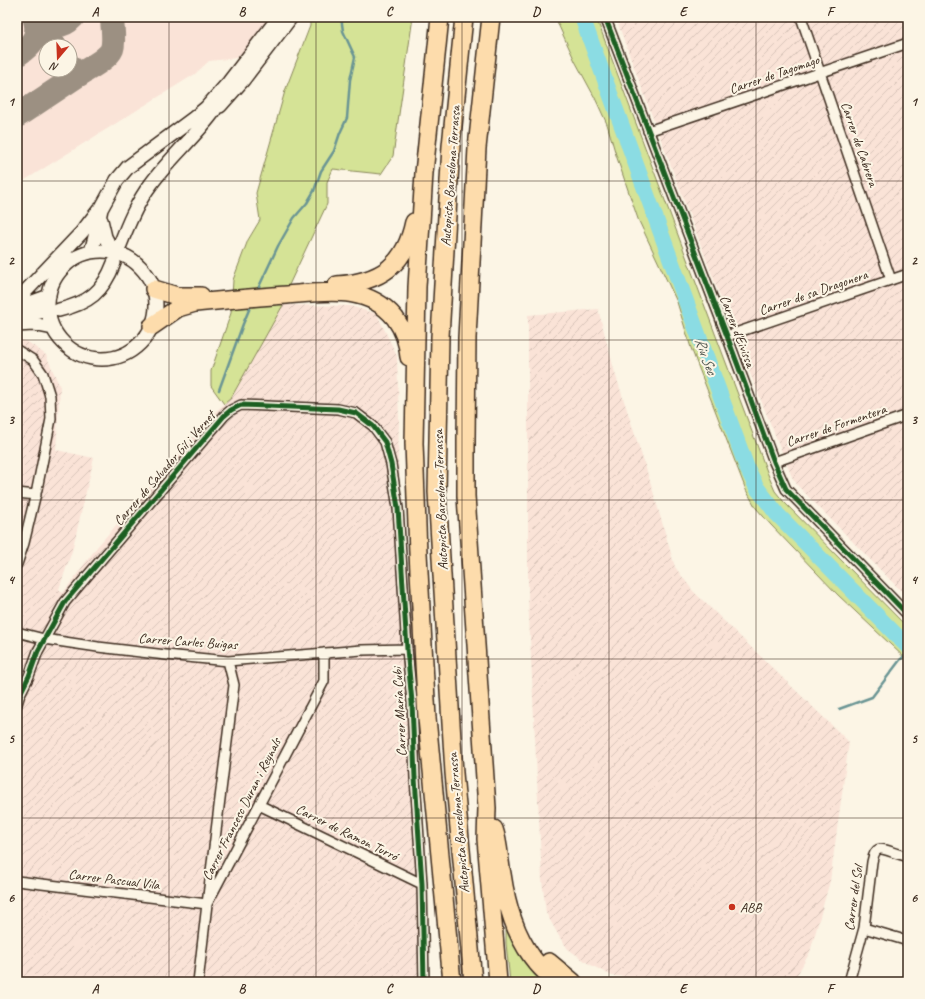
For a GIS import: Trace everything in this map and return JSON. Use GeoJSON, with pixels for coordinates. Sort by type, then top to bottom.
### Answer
{"type":"FeatureCollection","features":[{"type":"Feature","properties":{"kind":"highway"},"geometry":{"type":"LineString","coordinates":[[414,443],[417,287],[424,173],[440,17]]}},
{"type":"Feature","properties":{"kind":"highway","name":"Autopista Barcelona-Terrassa"},"geometry":{"type":"LineString","coordinates":[[464,17],[451,146],[440,337],[438,492],[454,773],[473,982]]}},
{"type":"Feature","properties":{"kind":"highway","name":"Autopista Barcelona-Terrassa"},"geometry":{"type":"LineString","coordinates":[[491,17],[477,148],[467,338],[466,496],[487,808],[486,839],[498,982]]}},
{"type":"Feature","properties":{"kind":"highway"},"geometry":{"type":"LineString","coordinates":[[152,326],[172,311],[186,305],[223,298],[353,284],[379,275],[389,269],[403,253],[408,243],[412,231],[424,173]]}},
{"type":"Feature","properties":{"kind":"highway"},"geometry":{"type":"LineString","coordinates":[[154,289],[178,296],[223,298]]}},
{"type":"Feature","properties":{"kind":"highway"},"geometry":{"type":"LineString","coordinates":[[282,292],[353,293],[370,298],[380,304],[392,315],[401,328],[409,354],[427,718],[452,982]]}},
{"type":"Feature","properties":{"kind":"highway"},"geometry":{"type":"LineString","coordinates":[[434,780],[438,492]]}},
{"type":"Feature","properties":{"kind":"highway"},"geometry":{"type":"LineString","coordinates":[[487,808],[498,839],[506,895],[516,928],[532,957],[556,982]]}},
{"type":"Feature","properties":{"kind":"highway"},"geometry":{"type":"LineString","coordinates":[[511,911],[524,932],[536,947],[550,963],[573,982]]}},
{"type":"Feature","properties":{"kind":"street"},"geometry":{"type":"LineString","coordinates":[[17,298],[25,292],[70,245],[100,209],[117,180],[128,167],[194,118],[213,100],[242,66],[279,17]]}},
{"type":"Feature","properties":{"kind":"street"},"geometry":{"type":"LineString","coordinates":[[145,154],[165,144],[214,111],[223,103],[243,80],[291,17]]}},
{"type":"Feature","properties":{"kind":"street","name":"Carrer d'Eivissa"},"geometry":{"type":"LineString","coordinates":[[605,17],[774,462],[786,489],[908,615]]}},
{"type":"Feature","properties":{"kind":"street","name":"Carrer de Cabrera"},"geometry":{"type":"LineString","coordinates":[[801,17],[891,280]]}},
{"type":"Feature","properties":{"kind":"street","name":"Carrer de Tagomago"},"geometry":{"type":"LineString","coordinates":[[648,131],[908,43]]}},
{"type":"Feature","properties":{"kind":"street"},"geometry":{"type":"LineString","coordinates":[[59,310],[82,303],[96,294],[108,278],[116,253],[136,208],[150,184],[201,129],[214,111]]}},
{"type":"Feature","properties":{"kind":"street"},"geometry":{"type":"LineString","coordinates":[[100,209],[103,230],[108,244],[116,253]]}},
{"type":"Feature","properties":{"kind":"street"},"geometry":{"type":"LineString","coordinates":[[91,252],[100,209]]}},
{"type":"Feature","properties":{"kind":"street"},"geometry":{"type":"LineString","coordinates":[[91,252],[116,253],[126,257],[140,267],[154,289],[156,297],[156,310],[152,326],[144,339],[123,355],[106,359],[89,357],[74,351],[62,341],[53,328],[49,312],[49,296],[54,281],[63,268],[76,258],[91,252]]}},
{"type":"Feature","properties":{"kind":"street","name":"Carrer de sa Dragonera"},"geometry":{"type":"LineString","coordinates":[[727,336],[908,274]]}},
{"type":"Feature","properties":{"kind":"street"},"geometry":{"type":"LineString","coordinates":[[17,305],[27,304],[49,296]]}},
{"type":"Feature","properties":{"kind":"street"},"geometry":{"type":"LineString","coordinates":[[17,314],[40,312]]}},
{"type":"Feature","properties":{"kind":"street"},"geometry":{"type":"LineString","coordinates":[[17,326],[34,324],[53,328]]}},
{"type":"Feature","properties":{"kind":"street"},"geometry":{"type":"LineString","coordinates":[[17,350],[33,360],[43,374],[50,396],[51,419],[36,495],[17,564]]}},
{"type":"Feature","properties":{"kind":"street","name":"Carrer de Salvador Gil i Vernet"},"geometry":{"type":"LineString","coordinates":[[17,704],[44,639],[65,602],[218,422],[231,410],[241,405],[338,409],[356,413],[373,426],[385,442]]}},
{"type":"Feature","properties":{"kind":"street","name":"Carrer de Formentera"},"geometry":{"type":"LineString","coordinates":[[774,462],[908,415]]}},
{"type":"Feature","properties":{"kind":"street","name":"Carrer María Cubi"},"geometry":{"type":"LineString","coordinates":[[385,442],[391,464],[398,508],[412,702],[422,884],[424,982]]}},
{"type":"Feature","properties":{"kind":"street"},"geometry":{"type":"LineString","coordinates":[[17,493],[36,495]]}},
{"type":"Feature","properties":{"kind":"street","name":"Carrer Carles Buigas"},"geometry":{"type":"LineString","coordinates":[[17,632],[44,639],[166,655],[228,661],[324,653],[407,649]]}},
{"type":"Feature","properties":{"kind":"street","name":"Carrer Francesc Duran i Reynals"},"geometry":{"type":"LineString","coordinates":[[198,982],[207,904],[324,681],[324,653]]}},
{"type":"Feature","properties":{"kind":"street"},"geometry":{"type":"LineString","coordinates":[[207,904],[234,685],[228,661]]}},
{"type":"Feature","properties":{"kind":"street","name":"Carrer de Ramon Turró"},"geometry":{"type":"LineString","coordinates":[[259,805],[422,884]]}},
{"type":"Feature","properties":{"kind":"street","name":"Carrer del Sol"},"geometry":{"type":"LineString","coordinates":[[849,982],[864,928],[873,856],[875,851],[885,849],[908,857]]}},
{"type":"Feature","properties":{"kind":"street","name":"Carrer Pascual Vila"},"geometry":{"type":"LineString","coordinates":[[17,881],[207,904]]}},
{"type":"Feature","properties":{"kind":"street"},"geometry":{"type":"LineString","coordinates":[[864,928],[908,941]]}},
{"type":"Feature","properties":{"kind":"shaded area"},"geometry":{"type":"Polygon","coordinates":[[[17,17],[274,17],[247,48],[236,58],[209,61],[195,74],[17,185],[17,17]]]}},
{"type":"Feature","properties":{"kind":"shaded area"},"geometry":{"type":"Polygon","coordinates":[[[617,17],[908,17],[908,598],[798,486],[792,477],[737,341],[654,121],[617,21],[617,17]]]}},
{"type":"Feature","properties":{"kind":"shaded area"},"geometry":{"type":"Polygon","coordinates":[[[283,305],[350,306],[377,314],[397,356],[399,420],[398,459],[415,649],[430,982],[17,982],[17,338],[28,342],[46,355],[60,387],[56,450],[94,458],[72,551],[59,589],[63,593],[97,547],[213,414],[231,398],[283,305]]]}},
{"type":"Feature","properties":{"kind":"shaded area"},"geometry":{"type":"Polygon","coordinates":[[[598,309],[615,373],[650,481],[675,567],[693,591],[849,742],[830,881],[810,952],[793,982],[709,982],[612,976],[589,964],[568,949],[546,913],[542,880],[528,597],[528,315],[598,309]]]}},
{"type":"Feature","properties":{"kind":"green space"},"geometry":{"type":"Polygon","coordinates":[[[310,17],[413,17],[393,156],[381,174],[333,169],[327,182],[327,204],[289,285],[283,305],[231,398],[224,404],[211,386],[211,371],[231,313],[233,280],[248,240],[260,220],[256,193],[285,91],[310,26],[310,17]]]}},
{"type":"Feature","properties":{"kind":"green space"},"geometry":{"type":"Polygon","coordinates":[[[557,17],[596,17],[775,491],[784,502],[908,628],[908,661],[838,595],[771,525],[756,508],[746,490],[691,348],[677,302],[638,219],[607,124],[575,61],[558,24],[557,17]]]}},
{"type":"Feature","properties":{"kind":"green space"},"geometry":{"type":"Polygon","coordinates":[[[506,929],[519,951],[545,982],[510,982],[506,929]]]}},
{"type":"Feature","properties":{"kind":"waterway"},"geometry":{"type":"LineString","coordinates":[[257,291],[278,246],[294,218],[307,203],[314,191],[321,171],[334,151],[347,118],[350,80],[355,57],[343,31],[341,17]]}},
{"type":"Feature","properties":{"kind":"waterway","name":"Riu Sec"},"geometry":{"type":"LineString","coordinates":[[582,17],[747,468],[757,488],[777,514],[908,647]]}},
{"type":"Feature","properties":{"kind":"waterway"},"geometry":{"type":"LineString","coordinates":[[219,390],[251,305]]}},
{"type":"Feature","properties":{"kind":"waterway"},"geometry":{"type":"LineString","coordinates":[[839,709],[872,697],[900,660],[908,653]]}},
{"type":"Feature","properties":{"kind":"taxiway"},"geometry":{"type":"LineString","coordinates":[[34,17],[49,38]]}},
{"type":"Feature","properties":{"kind":"taxiway"},"geometry":{"type":"LineString","coordinates":[[17,55],[31,44],[36,35],[36,24],[34,17]]}},
{"type":"Feature","properties":{"kind":"taxiway"},"geometry":{"type":"LineString","coordinates":[[35,17],[54,25],[64,24],[73,17]]}},
{"type":"Feature","properties":{"kind":"taxiway"},"geometry":{"type":"LineString","coordinates":[[78,75],[110,53],[113,45],[112,17]]}},
{"type":"Feature","properties":{"kind":"taxiway"},"geometry":{"type":"LineString","coordinates":[[17,116],[74,78]]}},
{"type":"Feature","properties":{"kind":"tunnel"},"geometry":{"type":"LineString","coordinates":[[40,312],[59,310]]}},
{"type":"Feature","properties":{"kind":"cycle path"},"geometry":{"type":"LineString","coordinates":[[605,17],[774,462],[786,489],[908,615]]}},
{"type":"Feature","properties":{"kind":"cycle path"},"geometry":{"type":"LineString","coordinates":[[17,704],[38,651],[65,602],[224,416],[231,410],[241,405],[338,409],[356,413],[373,426],[385,442],[391,464],[398,508],[412,702],[422,884],[424,982]]}},
{"type":"Feature","properties":{"kind":"place","name":"ABB"},"geometry":{"type":"Point","coordinates":[732,907]}}]}
